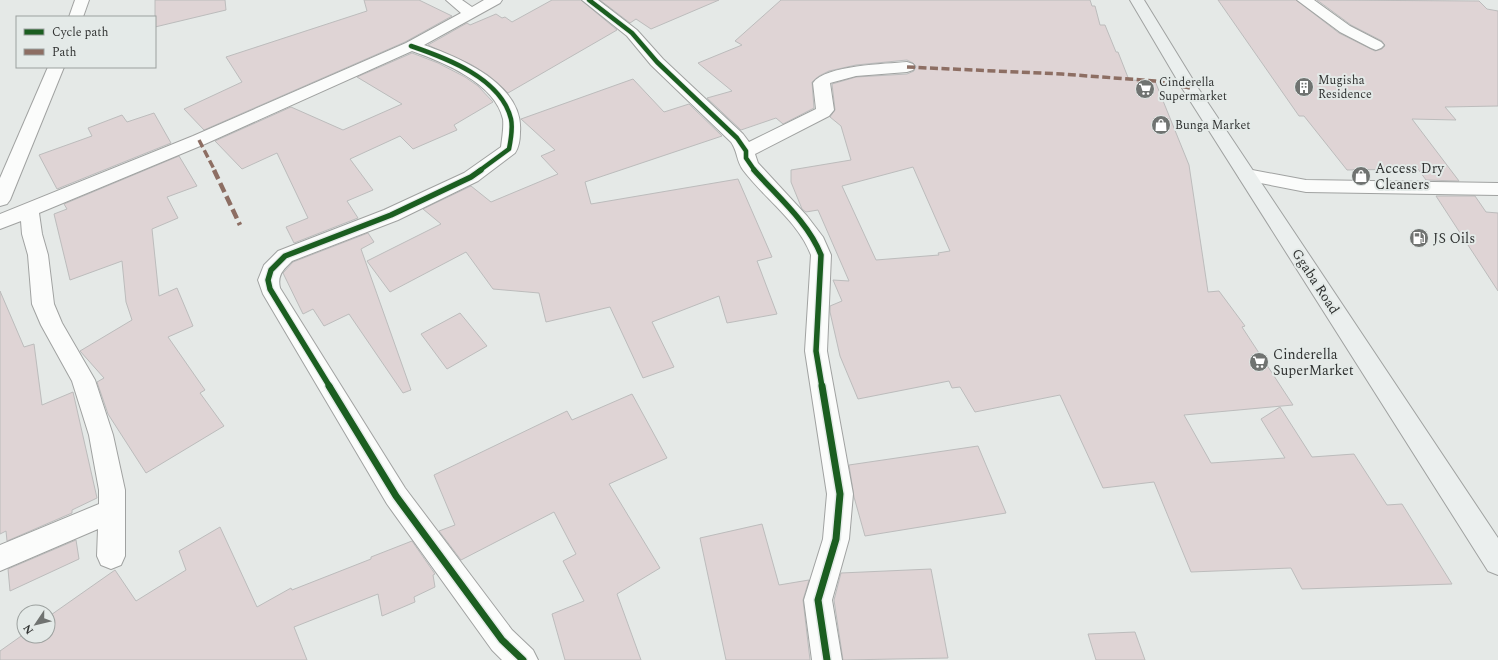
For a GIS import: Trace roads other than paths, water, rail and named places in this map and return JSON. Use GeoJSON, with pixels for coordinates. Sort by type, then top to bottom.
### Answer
{"type":"FeatureCollection","features":[{"type":"Feature","properties":{"kind":"main road","name":"Ggaba Road"},"geometry":{"type":"LineString","coordinates":[[1136,0],[1190,88],[1498,562]]}},
{"type":"Feature","properties":{"kind":"street"},"geometry":{"type":"LineString","coordinates":[[76,16],[82,0]]}},
{"type":"Feature","properties":{"kind":"street"},"geometry":{"type":"LineString","coordinates":[[453,0],[471,13]]}},
{"type":"Feature","properties":{"kind":"street"},"geometry":{"type":"LineString","coordinates":[[0,222],[198,140],[412,46],[495,0]]}},
{"type":"Feature","properties":{"kind":"street"},"geometry":{"type":"LineString","coordinates":[[589,0],[632,33],[657,62],[737,138],[746,151],[746,158],[750,166],[800,221],[816,242],[821,255],[816,351],[840,494],[836,540],[818,600],[827,660]]}},
{"type":"Feature","properties":{"kind":"street"},"geometry":{"type":"LineString","coordinates":[[1304,0],[1345,29],[1376,45]]}},
{"type":"Feature","properties":{"kind":"street"},"geometry":{"type":"LineString","coordinates":[[412,46],[440,56],[480,78],[494,89],[507,107],[511,118],[512,131],[509,149],[471,177],[391,215],[285,256],[271,270],[268,280],[270,289],[396,496],[502,640],[523,660]]}},
{"type":"Feature","properties":{"kind":"street"},"geometry":{"type":"LineString","coordinates":[[746,151],[823,112],[825,110],[821,83],[824,80],[855,71],[907,67]]}},
{"type":"Feature","properties":{"kind":"street"},"geometry":{"type":"LineString","coordinates":[[0,200],[56,68]]}},
{"type":"Feature","properties":{"kind":"street"},"geometry":{"type":"LineString","coordinates":[[1247,176],[1306,186],[1498,189]]}},
{"type":"Feature","properties":{"kind":"street"},"geometry":{"type":"LineString","coordinates":[[29,210],[32,234],[38,255],[43,304],[52,325],[83,380],[101,435],[112,490],[111,556]]}},
{"type":"Feature","properties":{"kind":"street"},"geometry":{"type":"LineString","coordinates":[[0,558],[112,511]]}},
{"type":"Feature","properties":{"kind":"place","name":"Mugisha Residence"},"geometry":{"type":"Point","coordinates":[1304,87]}},
{"type":"Feature","properties":{"kind":"place","name":"Cinderella Supermarket"},"geometry":{"type":"Point","coordinates":[1145,89]}},
{"type":"Feature","properties":{"kind":"place","name":"Bunga Market"},"geometry":{"type":"Point","coordinates":[1161,125]}},
{"type":"Feature","properties":{"kind":"place","name":"Access Dry Cleaners"},"geometry":{"type":"Point","coordinates":[1361,176]}},
{"type":"Feature","properties":{"kind":"place","name":"JS Oils"},"geometry":{"type":"Point","coordinates":[1419,238]}},
{"type":"Feature","properties":{"kind":"place","name":"Cinderella SuperMarket"},"geometry":{"type":"Point","coordinates":[1259,362]}}]}
